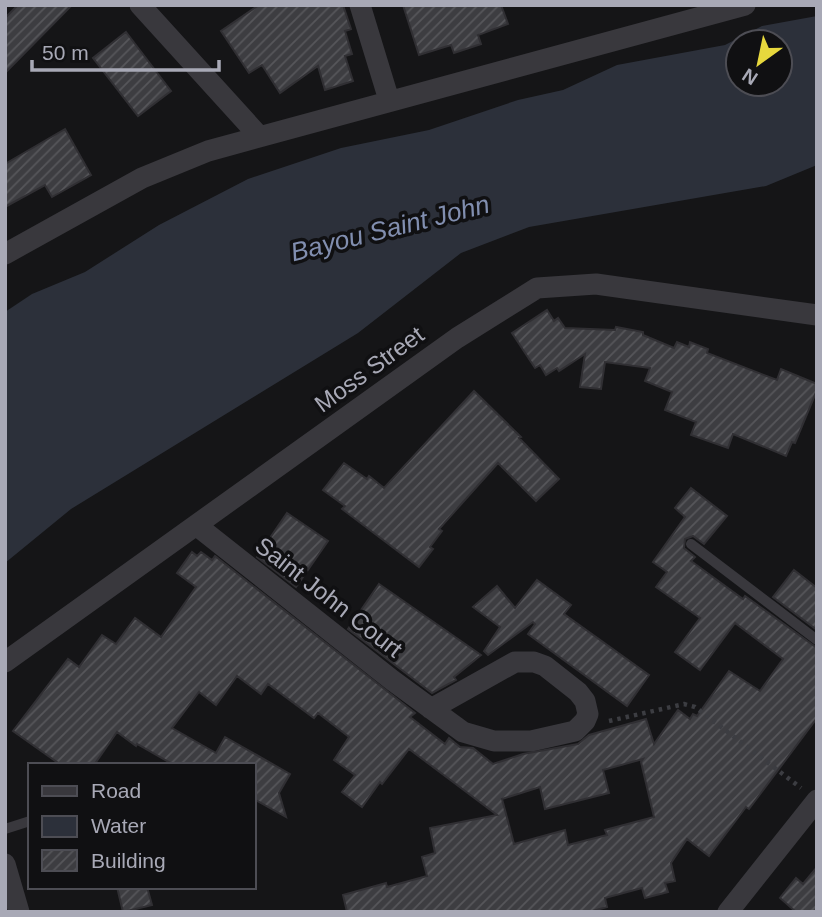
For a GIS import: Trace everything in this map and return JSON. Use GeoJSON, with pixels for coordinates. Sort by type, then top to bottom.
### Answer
{"type":"FeatureCollection","features":[{"type":"Feature","properties":{"kind":"street"},"geometry":{"type":"LineString","coordinates":[[140,5],[259,136]]}},
{"type":"Feature","properties":{"kind":"street"},"geometry":{"type":"LineString","coordinates":[[360,5],[389,100]]}},
{"type":"Feature","properties":{"kind":"street"},"geometry":{"type":"LineString","coordinates":[[5,254],[142,178],[208,150],[745,5]]}},
{"type":"Feature","properties":{"kind":"street","name":"Moss Street"},"geometry":{"type":"LineString","coordinates":[[5,662],[457,338],[537,288],[596,284],[817,315]]}},
{"type":"Feature","properties":{"kind":"street","name":"Saint John Court"},"geometry":{"type":"LineString","coordinates":[[196,525],[463,733],[494,741],[531,741],[575,731],[588,714]]}},
{"type":"Feature","properties":{"kind":"street"},"geometry":{"type":"LineString","coordinates":[[431,709],[515,662],[534,662],[545,666],[578,692],[585,701],[588,714]]}},
{"type":"Feature","properties":{"kind":"street"},"geometry":{"type":"LineString","coordinates":[[728,912],[811,796]]}},
{"type":"Feature","properties":{"kind":"street"},"geometry":{"type":"LineString","coordinates":[[5,864],[19,912]]}},
{"type":"Feature","properties":{"kind":"lane"},"geometry":{"type":"LineString","coordinates":[[691,544],[817,640]]}},
{"type":"Feature","properties":{"kind":"lane"},"geometry":{"type":"LineString","coordinates":[[5,829],[28,822]]}},
{"type":"Feature","properties":{"kind":"path"},"geometry":{"type":"LineString","coordinates":[[588,714],[611,722],[684,704],[695,707],[811,796]]}},
{"type":"Feature","properties":{"kind":"water","name":"Bayou Saint John"},"geometry":{"type":"Polygon","coordinates":[[[817,16],[817,165],[766,186],[529,227],[461,253],[358,333],[71,509],[5,563],[5,312],[32,294],[85,272],[159,225],[248,179],[341,148],[429,130],[518,100],[563,90],[617,65],[724,45],[724,98],[794,98],[794,28],[758,28],[817,16]]]}},
{"type":"Feature","properties":{"kind":"building"},"geometry":{"type":"Polygon","coordinates":[[[18,5],[72,5],[5,73],[5,18],[18,5]]]}},
{"type":"Feature","properties":{"kind":"building"},"geometry":{"type":"Polygon","coordinates":[[[259,5],[343,5],[351,29],[345,31],[352,54],[345,56],[353,81],[325,90],[318,66],[280,93],[262,65],[249,73],[221,31],[259,5]]]}},
{"type":"Feature","properties":{"kind":"building"},"geometry":{"type":"Polygon","coordinates":[[[403,5],[501,5],[508,24],[478,35],[481,44],[454,53],[451,45],[419,55],[403,5]]]}},
{"type":"Feature","properties":{"kind":"building"},"geometry":{"type":"Polygon","coordinates":[[[126,32],[171,91],[138,116],[93,58],[126,32]]]}},
{"type":"Feature","properties":{"kind":"building"},"geometry":{"type":"Polygon","coordinates":[[[65,129],[91,175],[52,197],[45,185],[5,207],[5,164],[65,129]]]}},
{"type":"Feature","properties":{"kind":"building"},"geometry":{"type":"Polygon","coordinates":[[[547,310],[554,321],[558,318],[565,328],[615,330],[616,327],[643,332],[643,335],[674,348],[677,342],[689,347],[690,342],[708,349],[707,353],[777,380],[781,369],[817,384],[817,390],[795,443],[792,442],[786,456],[733,434],[728,448],[691,435],[696,422],[665,410],[672,392],[645,381],[650,368],[605,362],[601,389],[580,387],[585,354],[559,371],[557,368],[546,375],[540,365],[535,368],[512,333],[547,310]]]}},
{"type":"Feature","properties":{"kind":"building"},"geometry":{"type":"Polygon","coordinates":[[[474,391],[559,479],[536,501],[498,463],[439,529],[442,531],[430,547],[433,549],[419,567],[342,509],[345,506],[323,490],[344,463],[367,479],[369,476],[384,488],[474,391]]]}},
{"type":"Feature","properties":{"kind":"building"},"geometry":{"type":"Polygon","coordinates":[[[691,488],[727,516],[704,544],[693,536],[685,539],[684,548],[695,557],[691,561],[817,648],[817,718],[749,809],[746,807],[709,856],[687,839],[671,863],[675,881],[665,883],[668,892],[645,898],[642,888],[605,898],[607,907],[589,912],[347,912],[343,895],[386,883],[387,887],[427,876],[422,857],[435,853],[430,828],[497,815],[409,749],[362,807],[342,792],[355,775],[334,760],[349,737],[318,713],[314,718],[268,684],[261,694],[237,676],[216,705],[199,692],[172,728],[216,753],[225,737],[290,774],[279,793],[286,817],[256,800],[256,763],[170,763],[137,744],[136,746],[117,732],[95,763],[58,763],[13,731],[68,659],[79,667],[102,635],[116,644],[135,618],[161,637],[196,587],[177,573],[192,552],[197,556],[201,552],[212,560],[215,556],[415,713],[410,717],[445,744],[449,738],[460,747],[473,748],[493,764],[523,754],[578,744],[589,735],[646,719],[654,744],[678,710],[690,719],[693,714],[697,716],[729,671],[760,691],[783,659],[735,623],[700,670],[675,652],[700,618],[656,587],[667,572],[653,562],[685,517],[675,508],[691,488]],[[643,759],[603,770],[609,793],[545,809],[540,787],[502,799],[514,844],[565,830],[568,845],[607,835],[605,830],[654,817],[641,762],[643,759]]]}},
{"type":"Feature","properties":{"kind":"building"},"geometry":{"type":"Polygon","coordinates":[[[287,513],[328,541],[296,587],[257,557],[287,513]]]}},
{"type":"Feature","properties":{"kind":"building"},"geometry":{"type":"Polygon","coordinates":[[[794,570],[817,588],[817,630],[773,597],[794,570]]]}},
{"type":"Feature","properties":{"kind":"building"},"geometry":{"type":"Polygon","coordinates":[[[537,580],[571,605],[564,614],[649,675],[627,706],[528,634],[535,624],[533,622],[488,655],[484,651],[500,627],[473,607],[497,586],[515,608],[537,580]]]}},
{"type":"Feature","properties":{"kind":"building"},"geometry":{"type":"Polygon","coordinates":[[[379,584],[481,655],[454,677],[456,680],[432,693],[348,629],[379,584]]]}},
{"type":"Feature","properties":{"kind":"building"},"geometry":{"type":"Polygon","coordinates":[[[817,867],[817,912],[796,912],[780,898],[796,878],[803,884],[817,867]]]}},
{"type":"Feature","properties":{"kind":"building"},"geometry":{"type":"Polygon","coordinates":[[[117,889],[148,889],[152,905],[123,912],[117,889]]]}}]}
